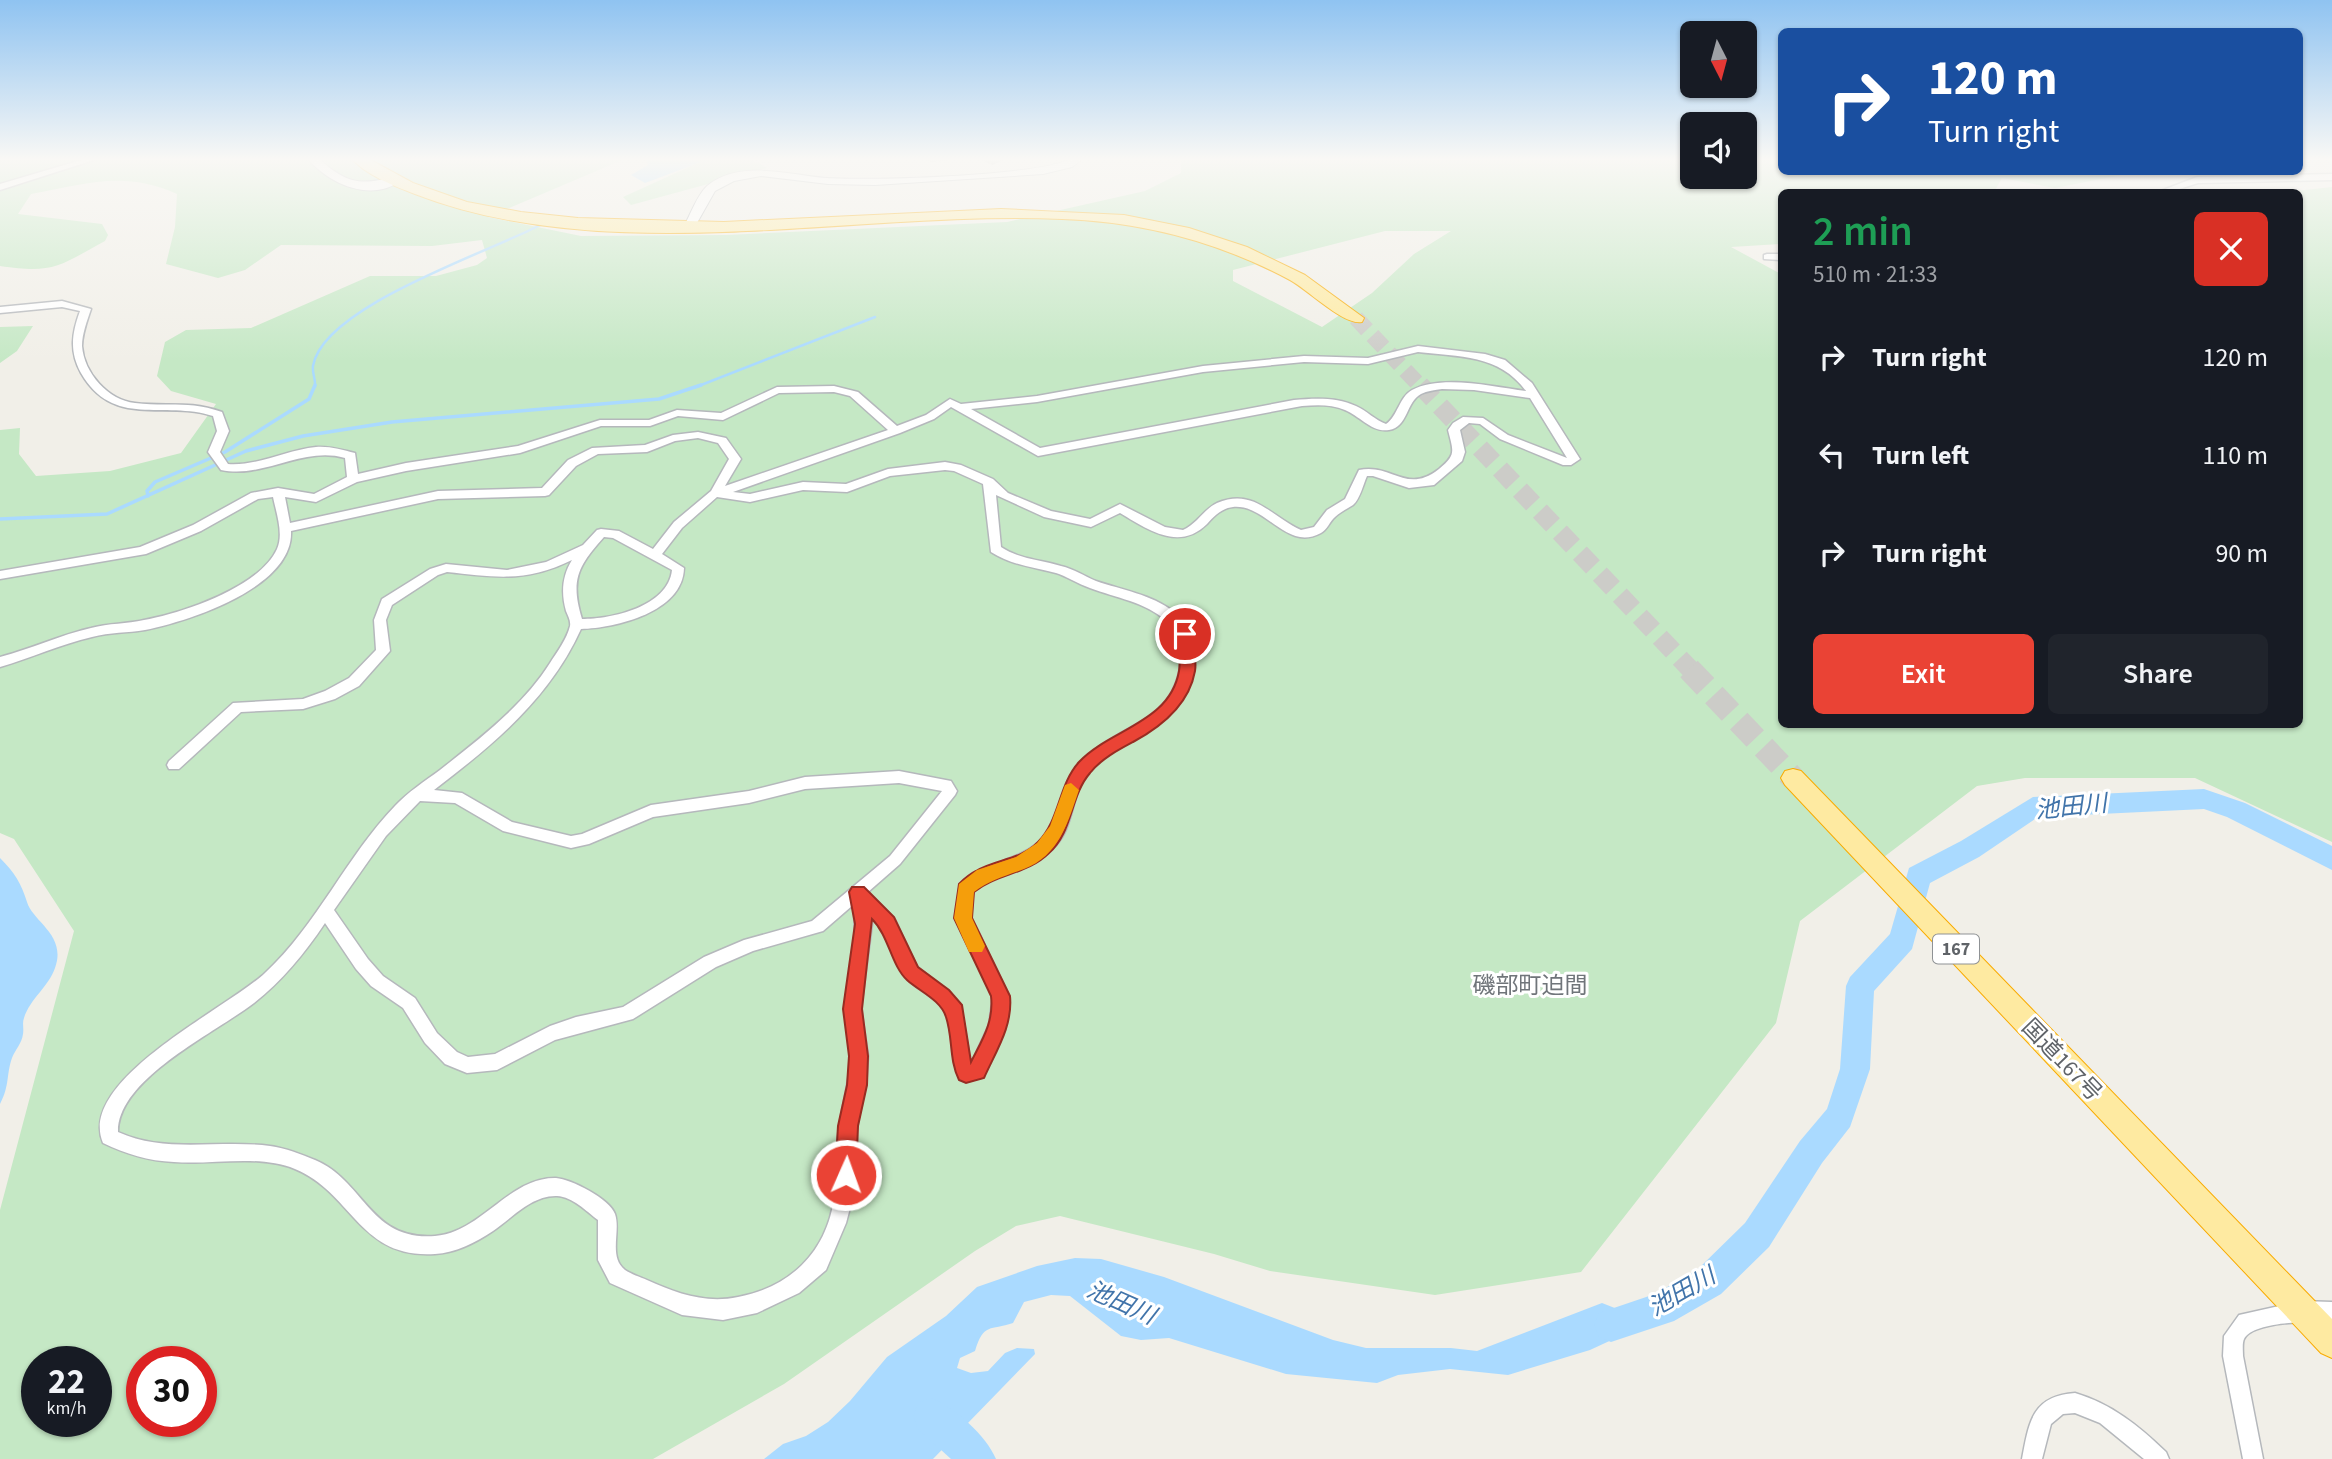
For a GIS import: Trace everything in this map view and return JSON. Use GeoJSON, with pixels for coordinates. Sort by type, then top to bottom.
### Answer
{"type":"FeatureCollection","features":[{"type":"Feature","properties":{"kind":"highway"},"geometry":{"type":"LineString","coordinates":[[641,226],[730,226]]}},
{"type":"Feature","properties":{"kind":"highway"},"geometry":{"type":"LineString","coordinates":[[1162,226],[1208,237],[1264,258],[1310,282],[1356,318]]}},
{"type":"Feature","properties":{"kind":"highway","name":"国道167号"},"geometry":{"type":"LineString","coordinates":[[1800,786],[2332,1342]]}},
{"type":"Feature","properties":{"kind":"street"},"geometry":{"type":"LineString","coordinates":[[1767,257],[1778,257]]}},
{"type":"Feature","properties":{"kind":"street"},"geometry":{"type":"LineString","coordinates":[[0,310],[62,304],[86,309],[76,337],[76,350],[84,370],[105,397],[120,405],[205,407],[218,414],[223,431],[214,452],[225,467],[240,470],[296,452],[337,450],[351,456],[353,479]]}},
{"type":"Feature","properties":{"kind":"street"},"geometry":{"type":"LineString","coordinates":[[715,493],[750,498],[803,486],[847,488],[888,473],[945,466],[957,468],[989,482],[1004,496],[1021,505],[1079,521],[1091,523],[1120,508],[1171,534],[1182,534],[1192,531],[1221,504],[1242,502],[1266,511],[1295,533],[1307,534],[1318,530],[1331,513],[1352,498],[1357,480],[1363,473],[1374,472],[1409,484],[1430,482],[1456,461],[1459,452],[1454,430],[1467,419],[1483,421],[1504,437],[1573,462],[1573,455],[1528,385],[1494,359],[1418,349],[1368,361],[1304,359],[1203,369],[1037,399],[961,407]]}},
{"type":"Feature","properties":{"kind":"street"},"geometry":{"type":"LineString","coordinates":[[715,493],[896,431],[930,417],[947,403],[961,407],[1038,452],[1294,402],[1321,401],[1345,406],[1379,426],[1388,427],[1395,424],[1409,397],[1426,388],[1460,387],[1535,395]]}},
{"type":"Feature","properties":{"kind":"street"},"geometry":{"type":"LineString","coordinates":[[0,575],[142,551],[197,528],[255,496],[278,492],[316,498],[353,479],[419,464],[520,449],[600,423],[650,423],[677,413],[723,418],[776,390],[834,389],[854,394],[896,431]]}},
{"type":"Feature","properties":{"kind":"street"},"geometry":{"type":"LineString","coordinates":[[285,528],[438,495],[545,492],[572,463],[596,451],[647,448],[673,438],[698,435],[722,440],[735,459],[715,493],[678,525],[656,554]]}},
{"type":"Feature","properties":{"kind":"street"},"geometry":{"type":"LineString","coordinates":[[858,892],[888,923],[911,972],[942,996],[955,1012],[962,1066],[966,1074],[977,1071],[1001,1021],[1002,1009],[1001,996],[963,918],[965,889],[983,875],[1022,863],[1044,848],[1057,829],[1072,786],[1085,766],[1110,747],[1158,719],[1175,701],[1184,682],[1188,647],[1180,624],[1172,617],[1148,603],[1065,572],[1010,557],[996,549],[989,482]]}},
{"type":"Feature","properties":{"kind":"street"},"geometry":{"type":"LineString","coordinates":[[0,662],[33,654],[94,632],[146,625],[183,615],[243,587],[276,563],[285,547],[285,528],[278,492]]}},
{"type":"Feature","properties":{"kind":"street"},"geometry":{"type":"LineString","coordinates":[[577,624],[614,621],[634,616],[660,600],[679,572],[678,568],[615,534],[601,533],[574,566],[568,586],[567,594],[577,624],[555,669],[527,705],[417,795],[380,832],[308,939],[274,977],[171,1050],[125,1089],[108,1114],[106,1126],[109,1136],[126,1147],[161,1153],[249,1152],[294,1160],[336,1183],[381,1235],[405,1245],[436,1245],[472,1236],[535,1189],[558,1186],[589,1198],[607,1216],[607,1260],[617,1276],[682,1305],[723,1310],[757,1303],[810,1274],[819,1263],[837,1223],[843,1200],[848,1126],[857,1085],[859,1056],[853,1009],[864,924],[858,892]]}},
{"type":"Feature","properties":{"kind":"street"},"geometry":{"type":"LineString","coordinates":[[174,765],[238,707],[303,704],[330,695],[354,682],[383,651],[380,620],[387,602],[434,572],[446,568],[507,574],[549,566],[589,546]]}},
{"type":"Feature","properties":{"kind":"street"},"geometry":{"type":"LineString","coordinates":[[326,911],[362,964],[377,981],[409,1003],[431,1038],[451,1058],[467,1065],[497,1062],[550,1034],[576,1025],[627,1014],[710,962],[750,945],[817,926],[895,860],[950,791],[946,785],[899,777],[805,783],[749,797],[651,811],[571,842],[508,827],[457,797],[417,795]]}},
{"type":"Feature","properties":{"kind":"street"},"geometry":{"type":"LineString","coordinates":[[2253,1459],[2233,1356],[2234,1336],[2246,1322],[2302,1311],[2332,1312]]}},
{"type":"Feature","properties":{"kind":"street"},"geometry":{"type":"LineString","coordinates":[[2032,1459],[2040,1423],[2046,1413],[2059,1405],[2077,1405],[2118,1423],[2159,1459]]}},
{"type":"Feature","properties":{"kind":"green space"},"geometry":{"type":"Polygon","coordinates":[[[0,226],[103,226],[108,235],[105,241],[66,262],[33,269],[0,266],[0,226]]]}},
{"type":"Feature","properties":{"kind":"green space"},"geometry":{"type":"Polygon","coordinates":[[[175,226],[532,226],[581,236],[726,235],[919,226],[1778,226],[1778,244],[1731,247],[1778,272],[1778,728],[2303,728],[2303,226],[2332,226],[2332,842],[2195,778],[2025,778],[1977,786],[1800,921],[1776,1023],[1581,1272],[1435,1295],[1270,1271],[1214,1254],[1060,1216],[1016,1226],[975,1251],[784,1384],[653,1459],[0,1459],[0,1210],[74,931],[14,839],[0,833],[0,430],[20,428],[19,454],[36,476],[110,471],[181,453],[216,404],[171,391],[157,376],[165,342],[186,330],[251,328],[370,276],[436,276],[477,265],[487,258],[482,240],[432,246],[281,245],[245,270],[218,278],[166,264],[175,226]],[[1385,231],[1233,270],[1233,281],[1322,327],[1372,293],[1414,254],[1451,231],[1385,231]]]}},
{"type":"Feature","properties":{"kind":"green space"},"geometry":{"type":"Polygon","coordinates":[[[33,326],[17,351],[0,363],[0,327],[33,326]]]}},
{"type":"Feature","properties":{"kind":"water"},"geometry":{"type":"Polygon","coordinates":[[[0,858],[17,878],[30,909],[53,938],[57,957],[52,975],[24,1018],[22,1037],[12,1058],[0,1104],[0,858]]]}},
{"type":"Feature","properties":{"kind":"water"},"geometry":{"type":"Polygon","coordinates":[[[1075,1258],[1101,1259],[1164,1277],[1333,1340],[1366,1348],[1451,1348],[1477,1351],[1602,1303],[1625,1312],[1638,1310],[1644,1325],[1590,1350],[1508,1375],[1450,1369],[1398,1375],[1377,1383],[1286,1374],[1169,1338],[1141,1340],[1121,1336],[1070,1296],[1051,1295],[1024,1302],[1013,1323],[989,1329],[978,1342],[975,1351],[960,1358],[957,1368],[971,1373],[988,1371],[1005,1353],[1017,1348],[1034,1349],[1035,1354],[933,1459],[764,1459],[783,1444],[806,1436],[828,1422],[850,1401],[887,1357],[946,1316],[977,1287],[1037,1266],[1075,1258]]]}},
{"type":"Feature","properties":{"kind":"waterway"},"geometry":{"type":"LineString","coordinates":[[315,385],[313,366],[324,344],[346,322],[412,283],[538,226]]}},
{"type":"Feature","properties":{"kind":"waterway"},"geometry":{"type":"LineString","coordinates":[[696,387],[875,317]]}},
{"type":"Feature","properties":{"kind":"waterway"},"geometry":{"type":"LineString","coordinates":[[148,495],[147,491],[155,482],[225,452],[309,399],[315,385]]}},
{"type":"Feature","properties":{"kind":"waterway"},"geometry":{"type":"LineString","coordinates":[[148,495],[246,451],[303,436],[392,422],[659,399],[701,385]]}},
{"type":"Feature","properties":{"kind":"waterway"},"geometry":{"type":"LineString","coordinates":[[0,519],[107,514],[148,495]]}},
{"type":"Feature","properties":{"kind":"waterway","name":"池田川"},"geometry":{"type":"LineString","coordinates":[[1611,1325],[1662,1309],[1709,1282],[1757,1235],[1811,1152],[1839,1117],[1855,1069],[1860,986],[1902,940],[1918,876],[1970,849],[2033,807],[2204,799],[2236,810],[2332,859]]}},
{"type":"Feature","properties":{"kind":"waterway"},"geometry":{"type":"LineString","coordinates":[[931,1416],[978,1459]]}},
{"type":"Feature","properties":{"kind":"tunnel"},"geometry":{"type":"LineString","coordinates":[[1356,318],[1421,387]]}},
{"type":"Feature","properties":{"kind":"tunnel"},"geometry":{"type":"LineString","coordinates":[[1420,385],[1691,670]]}},
{"type":"Feature","properties":{"kind":"tunnel"},"geometry":{"type":"LineString","coordinates":[[1689,669],[1793,778]]}},
{"type":"Feature","properties":{"kind":"slow traffic"},"geometry":{"type":"LineString","coordinates":[[976,946],[963,918],[961,907],[965,889],[975,879],[1022,863],[1031,858],[1037,850],[1044,848],[1062,819],[1071,790]]}},
{"type":"Feature","properties":{"kind":"district","name":"磯部町迫間"},"geometry":{"type":"Point","coordinates":[1530,985]}},
{"type":"Feature","properties":{"kind":"route"},"geometry":{"type":"LineString","coordinates":[[846,1175],[848,1126],[857,1085],[859,1056],[853,1009],[854,984],[864,924],[858,892],[888,923],[898,938],[906,966],[923,983],[942,996],[955,1012],[962,1066],[966,1074],[977,1071],[1001,1021],[1002,1009],[1001,996],[963,918],[961,907],[965,889],[975,879],[1022,863],[1031,858],[1037,850],[1044,848],[1057,829],[1072,786],[1085,766],[1110,747],[1147,727],[1175,701],[1188,670],[1185,634]]}}]}
